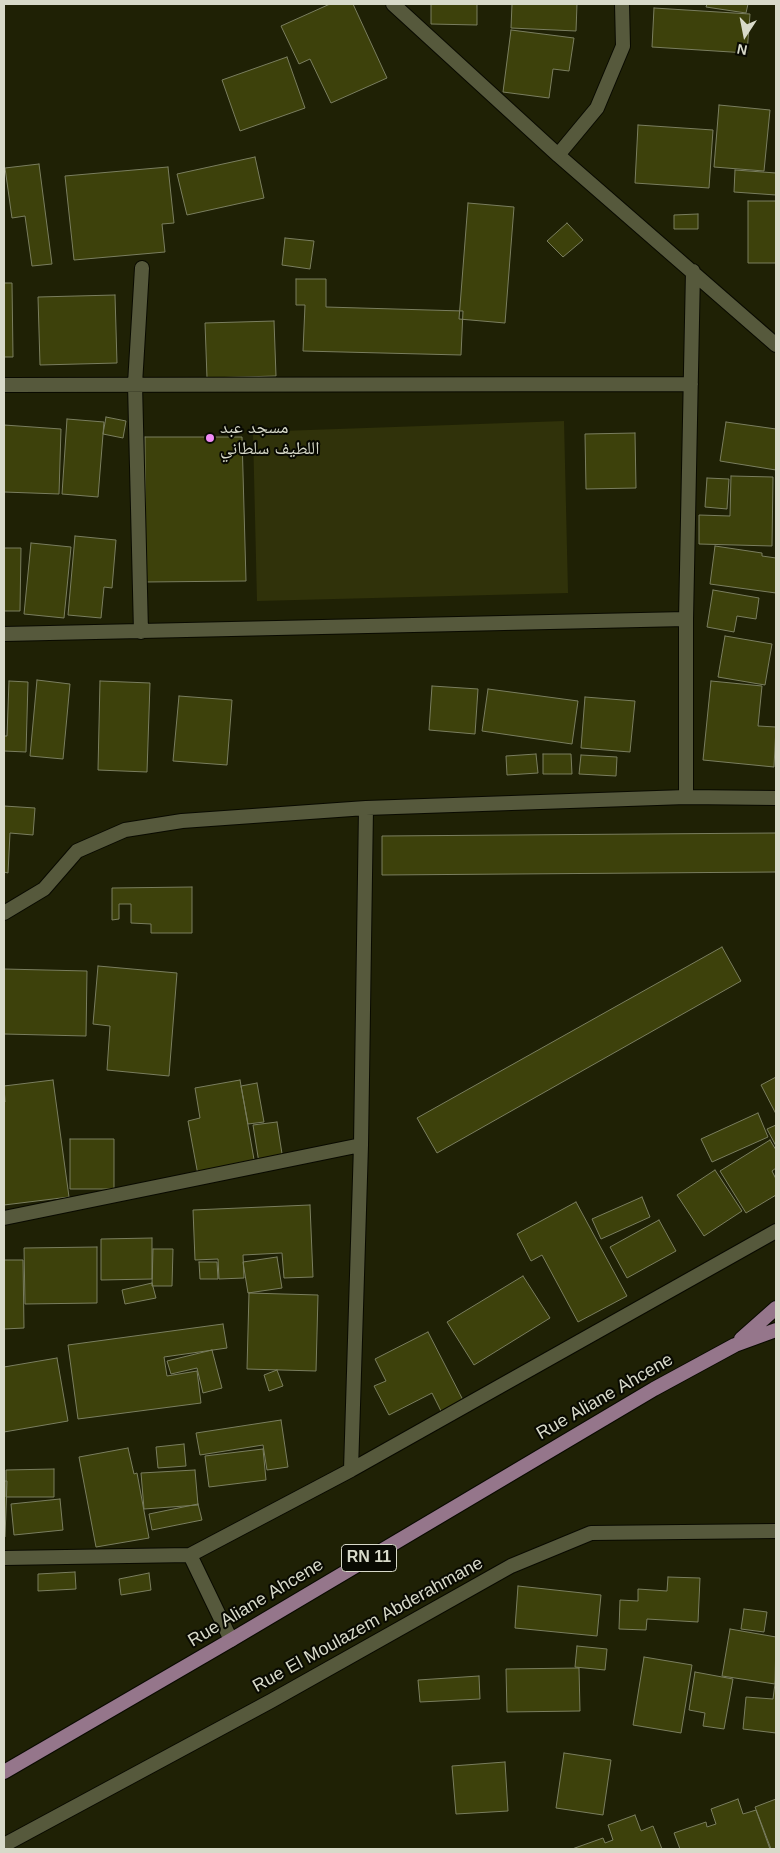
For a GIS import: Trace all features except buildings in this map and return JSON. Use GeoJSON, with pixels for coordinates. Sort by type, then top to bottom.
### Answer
{"type":"FeatureCollection","features":[{"type":"Feature","properties":{"kind":"main road","name":"Rue Aliane Ahcene"},"geometry":{"type":"LineString","coordinates":[[735,1345],[776,1308]]}},
{"type":"Feature","properties":{"kind":"main road","name":"Rue Aliane Ahcene"},"geometry":{"type":"LineString","coordinates":[[4,1772],[231,1640],[654,1389],[735,1345],[776,1330]]}},
{"type":"Feature","properties":{"kind":"street"},"geometry":{"type":"LineString","coordinates":[[393,4],[558,155],[776,345]]}},
{"type":"Feature","properties":{"kind":"street"},"geometry":{"type":"LineString","coordinates":[[558,155],[597,108],[623,46],[622,4]]}},
{"type":"Feature","properties":{"kind":"street"},"geometry":{"type":"LineString","coordinates":[[141,632],[136,384],[142,268]]}},
{"type":"Feature","properties":{"kind":"street"},"geometry":{"type":"LineString","coordinates":[[686,796],[686,619],[693,272]]}},
{"type":"Feature","properties":{"kind":"street"},"geometry":{"type":"LineString","coordinates":[[4,385],[691,384]]}},
{"type":"Feature","properties":{"kind":"street"},"geometry":{"type":"LineString","coordinates":[[4,634],[686,619]]}},
{"type":"Feature","properties":{"kind":"street"},"geometry":{"type":"LineString","coordinates":[[4,913],[44,889],[77,851],[125,830],[182,820],[366,808],[686,796],[776,798]]}},
{"type":"Feature","properties":{"kind":"street"},"geometry":{"type":"LineString","coordinates":[[351,1470],[361,1145],[366,808]]}},
{"type":"Feature","properties":{"kind":"street"},"geometry":{"type":"LineString","coordinates":[[4,1218],[361,1145]]}},
{"type":"Feature","properties":{"kind":"street"},"geometry":{"type":"LineString","coordinates":[[4,1558],[190,1555],[351,1470],[776,1231]]}},
{"type":"Feature","properties":{"kind":"street","name":"Rue El Moulazem Abderahmane"},"geometry":{"type":"LineString","coordinates":[[4,1846],[271,1701],[511,1566],[591,1533],[776,1531]]}},
{"type":"Feature","properties":{"kind":"street"},"geometry":{"type":"LineString","coordinates":[[190,1555],[231,1640]]}},
{"type":"Feature","properties":{"kind":"shaded area"},"geometry":{"type":"Polygon","coordinates":[[[564,421],[568,593],[257,601],[253,432],[564,421]]]}},
{"type":"Feature","properties":{"kind":"place","name":"مسجد عبد اللطيف سلطاني"},"geometry":{"type":"Point","coordinates":[210,438]}}]}
